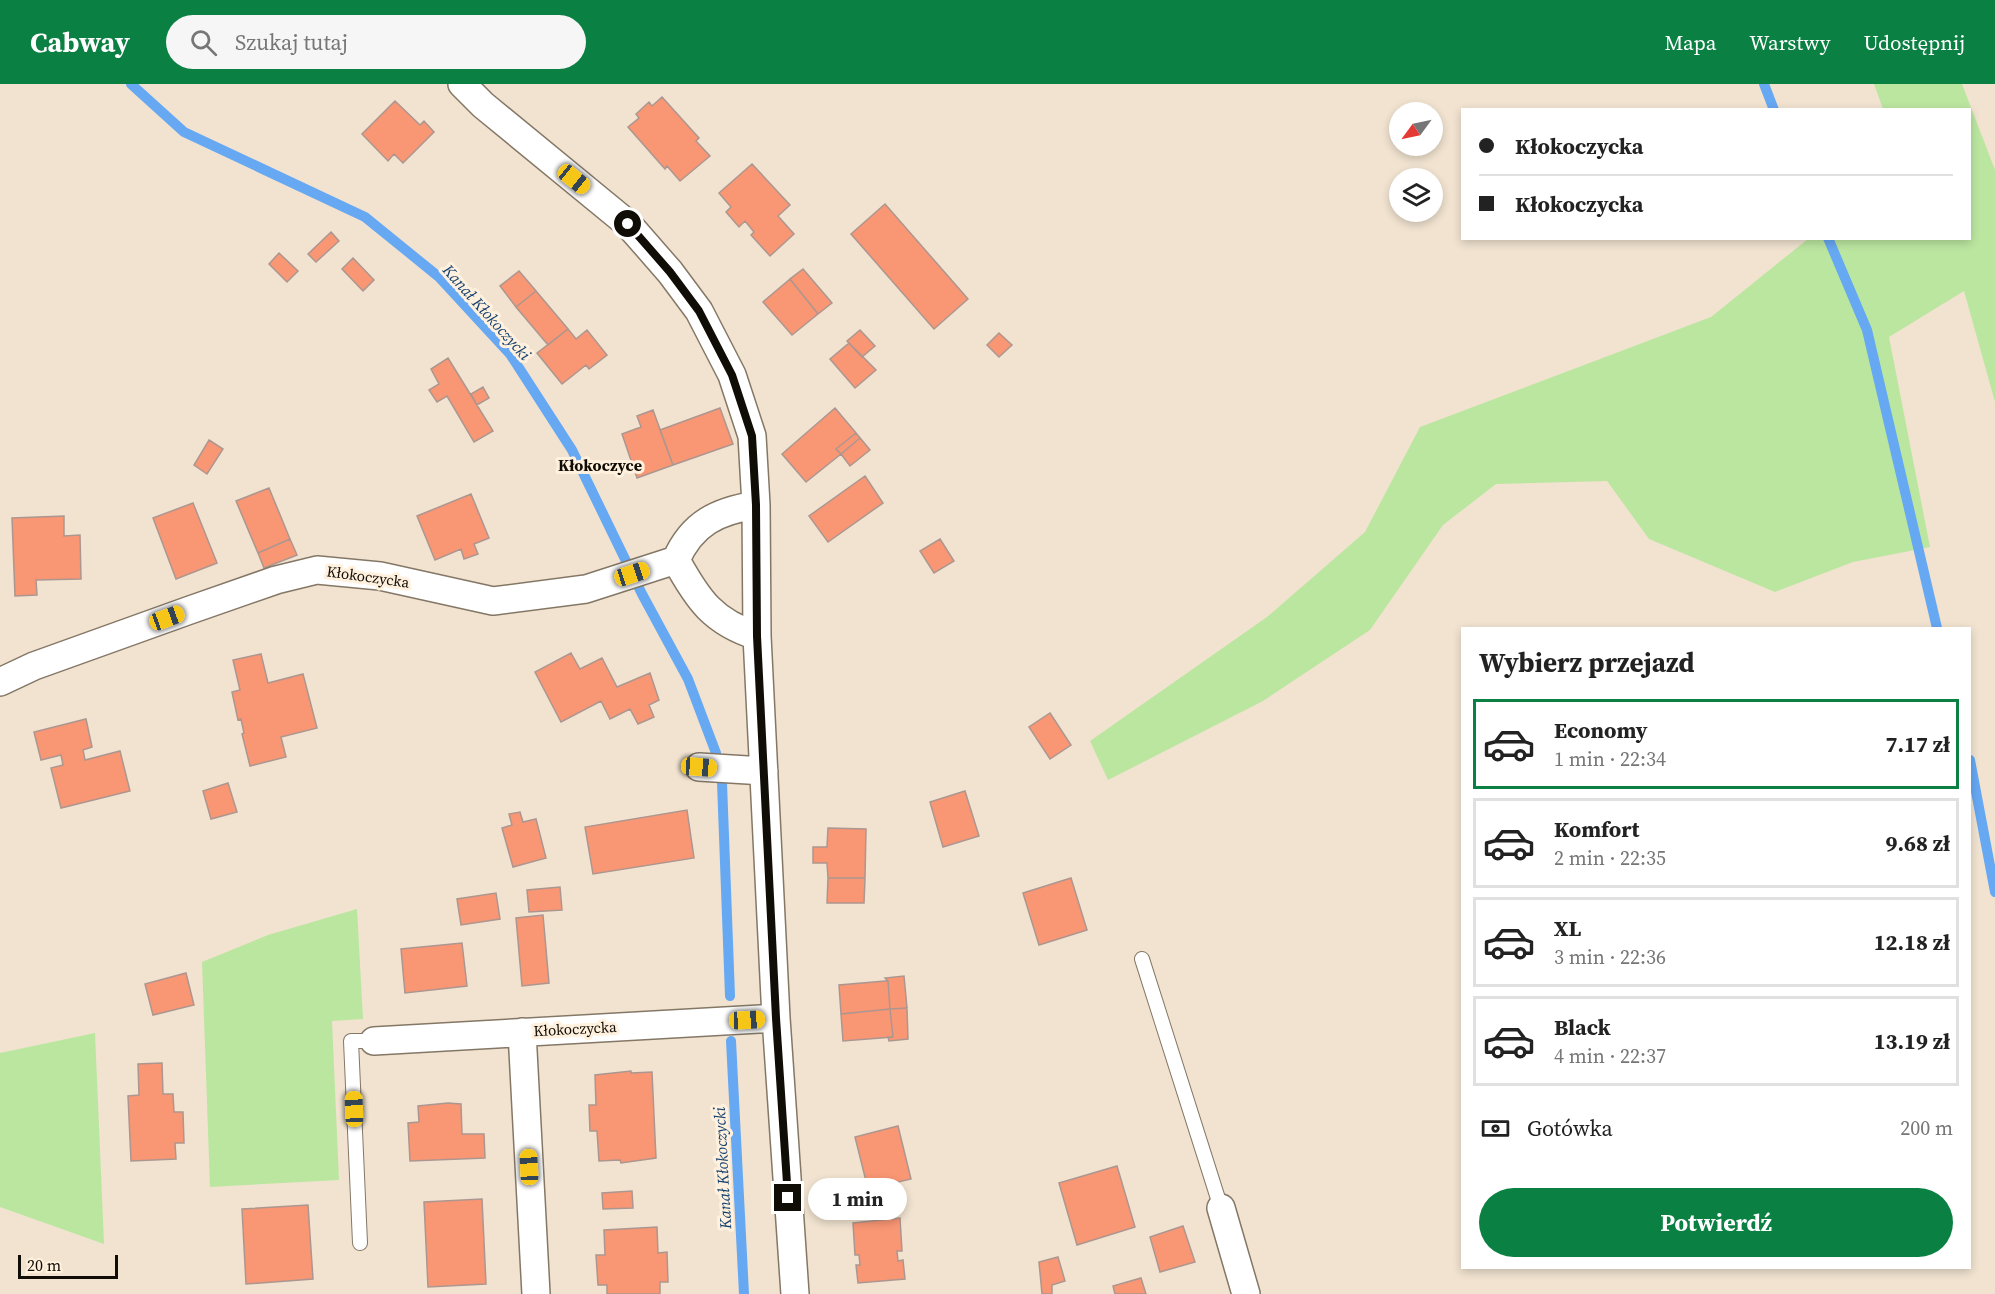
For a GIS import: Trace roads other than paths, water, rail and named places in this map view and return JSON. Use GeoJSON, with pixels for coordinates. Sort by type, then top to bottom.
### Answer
{"type":"FeatureCollection","features":[{"type":"Feature","properties":{"kind":"street"},"geometry":{"type":"LineString","coordinates":[[462,84],[483,105],[628,224],[670,272],[699,311],[732,375],[752,436],[756,505],[757,636],[776,1018],[795,1294]]}},
{"type":"Feature","properties":{"kind":"street"},"geometry":{"type":"LineString","coordinates":[[756,505],[728,509],[706,522],[684,540],[676,560],[691,586],[717,617],[731,628],[757,636]]}},
{"type":"Feature","properties":{"kind":"street","name":"Kłokoczycka"},"geometry":{"type":"LineString","coordinates":[[0,682],[34,666],[190,610],[276,580],[317,570],[380,576],[493,601],[544,597],[586,589],[676,560]]}},
{"type":"Feature","properties":{"kind":"street"},"geometry":{"type":"LineString","coordinates":[[699,767],[764,771]]}},
{"type":"Feature","properties":{"kind":"street","name":"Kłokoczycka"},"geometry":{"type":"LineString","coordinates":[[374,1041],[776,1018]]}},
{"type":"Feature","properties":{"kind":"street"},"geometry":{"type":"LineString","coordinates":[[522,1032],[536,1294]]}},
{"type":"Feature","properties":{"kind":"street"},"geometry":{"type":"LineString","coordinates":[[1221,1208],[1246,1294]]}},
{"type":"Feature","properties":{"kind":"lane"},"geometry":{"type":"LineString","coordinates":[[1142,959],[1221,1208]]}},
{"type":"Feature","properties":{"kind":"lane"},"geometry":{"type":"LineString","coordinates":[[360,1243],[351,1041],[374,1041]]}},
{"type":"Feature","properties":{"kind":"waterway","name":"Kanał Kłokoczycki"},"geometry":{"type":"LineString","coordinates":[[131,84],[184,132],[365,217],[439,277],[510,354],[572,450],[642,594],[688,679],[716,753]]}},
{"type":"Feature","properties":{"kind":"waterway"},"geometry":{"type":"LineString","coordinates":[[1764,84],[1773,108]]}},
{"type":"Feature","properties":{"kind":"waterway"},"geometry":{"type":"LineString","coordinates":[[1829,240],[1867,330],[1937,627]]}},
{"type":"Feature","properties":{"kind":"waterway"},"geometry":{"type":"LineString","coordinates":[[1971,765],[1995,892]]}},
{"type":"Feature","properties":{"kind":"waterway","name":"Kanał Kłokoczycki"},"geometry":{"type":"LineString","coordinates":[[722,783],[730,996]]}},
{"type":"Feature","properties":{"kind":"waterway","name":"Kanał Kłokoczycki"},"geometry":{"type":"LineString","coordinates":[[731,1041],[744,1294]]}},
{"type":"Feature","properties":{"kind":"district","name":"Kłokoczyce"},"geometry":{"type":"Point","coordinates":[600,465]}}]}
